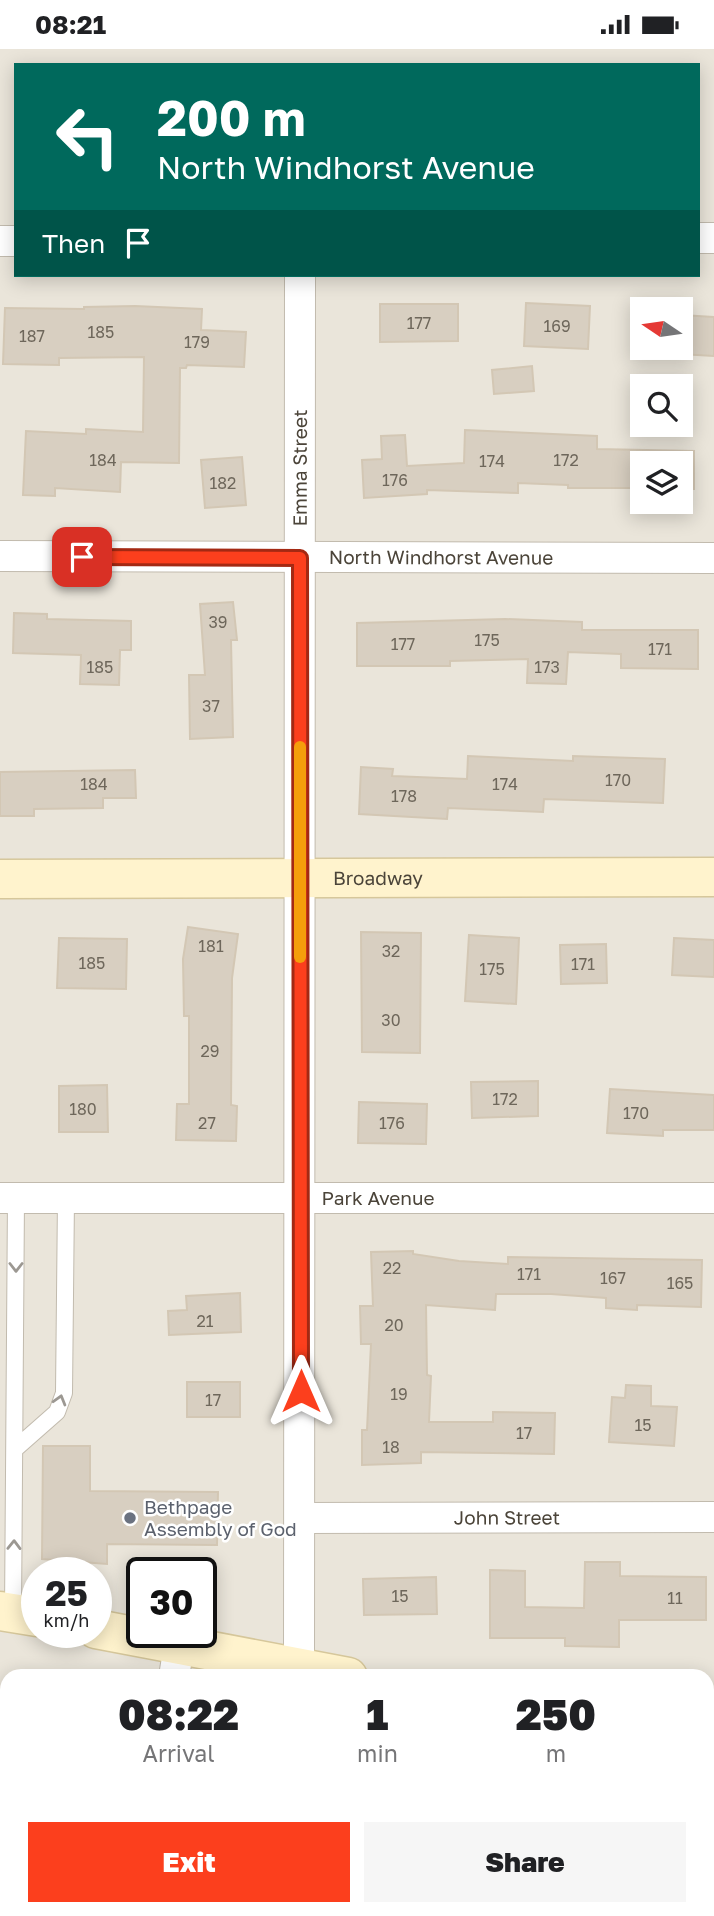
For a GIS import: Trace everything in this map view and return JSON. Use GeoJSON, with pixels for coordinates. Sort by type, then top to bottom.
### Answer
{"type":"FeatureCollection","features":[{"type":"Feature","properties":{"kind":"main road","name":"Broadway"},"geometry":{"type":"LineString","coordinates":[[0,879],[714,877]]}},
{"type":"Feature","properties":{"kind":"main road"},"geometry":{"type":"LineString","coordinates":[[112,1635],[177,1661],[304,1669]]}},
{"type":"Feature","properties":{"kind":"street","name":"Emma Street"},"geometry":{"type":"LineString","coordinates":[[299,1668],[300,277]]}},
{"type":"Feature","properties":{"kind":"street","name":"North Windhorst Avenue"},"geometry":{"type":"LineString","coordinates":[[0,556],[714,558]]}},
{"type":"Feature","properties":{"kind":"street","name":"Park Avenue"},"geometry":{"type":"LineString","coordinates":[[8,1198],[714,1198]]}},
{"type":"Feature","properties":{"kind":"street","name":"John Street"},"geometry":{"type":"LineString","coordinates":[[301,1518],[714,1517]]}},
{"type":"Feature","properties":{"kind":"lane"},"geometry":{"type":"LineString","coordinates":[[8,1198],[17,1614]]}},
{"type":"Feature","properties":{"kind":"lane"},"geometry":{"type":"LineString","coordinates":[[15,1449],[57,1412],[64,1392],[66,1198]]}},
{"type":"Feature","properties":{"kind":"shaded area"},"geometry":{"type":"Polygon","coordinates":[[[0,49],[714,49],[714,1669],[0,1669],[0,49]]]}},
{"type":"Feature","properties":{"kind":"building"},"geometry":{"type":"Polygon","coordinates":[[[526,303],[590,306],[588,349],[524,346],[526,303]]]}},
{"type":"Feature","properties":{"kind":"building"},"geometry":{"type":"Polygon","coordinates":[[[380,304],[458,304],[458,341],[380,342],[380,304]]]}},
{"type":"Feature","properties":{"kind":"building"},"geometry":{"type":"Polygon","coordinates":[[[135,306],[202,309],[201,330],[246,332],[244,367],[187,365],[186,368],[180,368],[179,463],[121,462],[120,492],[55,488],[55,496],[23,495],[26,431],[86,434],[86,429],[143,432],[144,357],[59,358],[59,365],[3,364],[5,308],[84,309],[135,306]]]}},
{"type":"Feature","properties":{"kind":"building"},"geometry":{"type":"Polygon","coordinates":[[[693,316],[714,317],[714,356],[693,355],[693,316]]]}},
{"type":"Feature","properties":{"kind":"building"},"geometry":{"type":"Polygon","coordinates":[[[532,366],[534,391],[494,394],[492,370],[532,366]]]}},
{"type":"Feature","properties":{"kind":"building"},"geometry":{"type":"Polygon","coordinates":[[[465,430],[597,436],[597,449],[694,451],[694,489],[693,451],[630,451],[630,488],[568,488],[568,485],[518,483],[518,493],[427,490],[427,494],[364,498],[362,460],[382,459],[381,436],[405,435],[407,466],[464,463],[465,430]]]}},
{"type":"Feature","properties":{"kind":"building"},"geometry":{"type":"Polygon","coordinates":[[[242,457],[246,505],[205,508],[201,460],[242,457]]]}},
{"type":"Feature","properties":{"kind":"building"},"geometry":{"type":"Polygon","coordinates":[[[233,602],[237,640],[231,640],[233,737],[190,739],[189,675],[205,675],[200,604],[233,602]]]}},
{"type":"Feature","properties":{"kind":"building"},"geometry":{"type":"Polygon","coordinates":[[[14,613],[47,614],[47,619],[131,621],[131,650],[120,650],[119,685],[80,684],[81,655],[13,653],[14,613]]]}},
{"type":"Feature","properties":{"kind":"building"},"geometry":{"type":"Polygon","coordinates":[[[505,619],[582,622],[582,630],[698,630],[698,669],[621,668],[621,654],[568,652],[566,684],[527,683],[528,659],[450,661],[450,666],[357,666],[357,623],[505,619]]]}},
{"type":"Feature","properties":{"kind":"building"},"geometry":{"type":"Polygon","coordinates":[[[468,756],[573,761],[573,756],[665,759],[663,803],[544,799],[543,812],[448,808],[447,819],[359,814],[361,767],[393,769],[392,776],[467,779],[468,756]]]}},
{"type":"Feature","properties":{"kind":"building"},"geometry":{"type":"Polygon","coordinates":[[[135,770],[136,798],[103,798],[103,808],[34,809],[34,816],[0,816],[0,772],[135,770]]]}},
{"type":"Feature","properties":{"kind":"building"},"geometry":{"type":"Polygon","coordinates":[[[188,927],[238,934],[232,978],[231,1105],[237,1106],[236,1141],[176,1140],[177,1104],[189,1104],[189,1016],[184,1016],[183,959],[188,927]]]}},
{"type":"Feature","properties":{"kind":"building"},"geometry":{"type":"Polygon","coordinates":[[[361,932],[421,933],[420,1053],[362,1052],[361,932]]]}},
{"type":"Feature","properties":{"kind":"building"},"geometry":{"type":"Polygon","coordinates":[[[469,935],[519,938],[516,1004],[465,1001],[469,935]]]}},
{"type":"Feature","properties":{"kind":"building"},"geometry":{"type":"Polygon","coordinates":[[[59,938],[127,939],[126,989],[57,988],[59,938]]]}},
{"type":"Feature","properties":{"kind":"building"},"geometry":{"type":"Polygon","coordinates":[[[674,938],[714,940],[714,977],[672,975],[674,938]]]}},
{"type":"Feature","properties":{"kind":"building"},"geometry":{"type":"Polygon","coordinates":[[[606,944],[607,983],[561,984],[560,945],[606,944]]]}},
{"type":"Feature","properties":{"kind":"building"},"geometry":{"type":"Polygon","coordinates":[[[538,1081],[538,1116],[472,1118],[471,1082],[538,1081]]]}},
{"type":"Feature","properties":{"kind":"building"},"geometry":{"type":"Polygon","coordinates":[[[107,1085],[108,1132],[59,1132],[59,1086],[107,1085]]]}},
{"type":"Feature","properties":{"kind":"building"},"geometry":{"type":"Polygon","coordinates":[[[610,1089],[714,1095],[714,1130],[663,1130],[663,1136],[607,1133],[610,1089]]]}},
{"type":"Feature","properties":{"kind":"building"},"geometry":{"type":"Polygon","coordinates":[[[359,1102],[427,1104],[426,1144],[358,1143],[359,1102]]]}},
{"type":"Feature","properties":{"kind":"building"},"geometry":{"type":"Polygon","coordinates":[[[413,1251],[413,1254],[459,1261],[508,1264],[508,1257],[702,1260],[701,1307],[637,1305],[637,1310],[606,1308],[606,1298],[551,1294],[496,1294],[495,1310],[426,1305],[427,1375],[431,1376],[429,1422],[493,1422],[493,1412],[555,1413],[554,1454],[421,1452],[421,1463],[362,1465],[362,1430],[367,1430],[371,1344],[361,1344],[360,1306],[373,1306],[371,1252],[413,1251]]]}},
{"type":"Feature","properties":{"kind":"building"},"geometry":{"type":"Polygon","coordinates":[[[240,1293],[241,1332],[169,1335],[168,1311],[187,1310],[186,1296],[240,1293]]]}},
{"type":"Feature","properties":{"kind":"building"},"geometry":{"type":"Polygon","coordinates":[[[187,1382],[240,1382],[240,1417],[187,1417],[187,1382]]]}},
{"type":"Feature","properties":{"kind":"building"},"geometry":{"type":"Polygon","coordinates":[[[626,1385],[651,1386],[651,1406],[677,1407],[674,1446],[609,1442],[612,1397],[625,1398],[626,1385]]]}},
{"type":"Feature","properties":{"kind":"building","name":"Bethpage Assembly of God"},"geometry":{"type":"Polygon","coordinates":[[[43,1446],[90,1446],[90,1491],[218,1492],[217,1545],[107,1544],[107,1557],[42,1557],[43,1446]]]}},
{"type":"Feature","properties":{"kind":"building"},"geometry":{"type":"Polygon","coordinates":[[[585,1562],[620,1562],[620,1576],[706,1577],[706,1620],[619,1620],[619,1647],[565,1646],[565,1638],[490,1638],[490,1570],[525,1571],[525,1607],[584,1608],[585,1562]]]}},
{"type":"Feature","properties":{"kind":"building"},"geometry":{"type":"Polygon","coordinates":[[[436,1577],[437,1614],[364,1615],[363,1579],[436,1577]]]}},
{"type":"Feature","properties":{"kind":"slow traffic"},"geometry":{"type":"LineString","coordinates":[[300,747],[300,957]]}},
{"type":"Feature","properties":{"kind":"place","name":"Bethpage Assembly of God"},"geometry":{"type":"Point","coordinates":[130,1518]}},
{"type":"Feature","properties":{"kind":"route"},"geometry":{"type":"LineString","coordinates":[[82,557],[300,558],[301,1391]]}}]}
